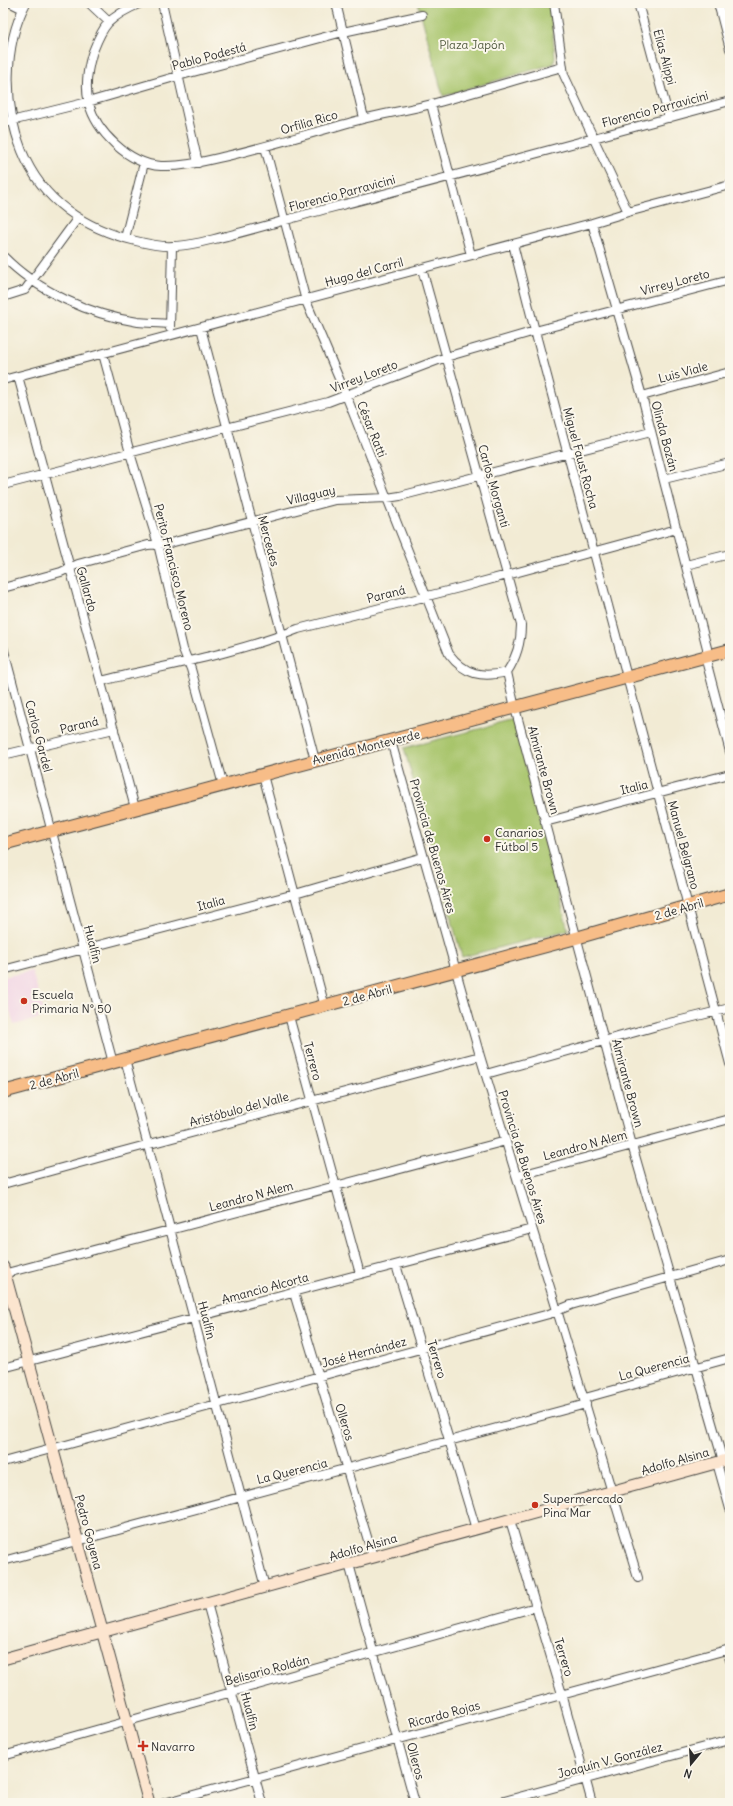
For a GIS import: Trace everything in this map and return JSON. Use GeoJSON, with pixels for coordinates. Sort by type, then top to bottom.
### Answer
{"type":"FeatureCollection","features":[{"type":"Feature","properties":{"kind":"main road","name":"Avenida Monteverde"},"geometry":{"type":"LineString","coordinates":[[3,844],[730,650]]}},
{"type":"Feature","properties":{"kind":"main road","name":"2 de Abril"},"geometry":{"type":"LineString","coordinates":[[3,1092],[324,1007],[730,894]]}},
{"type":"Feature","properties":{"kind":"street"},"geometry":{"type":"LineString","coordinates":[[11,3],[25,6]]}},
{"type":"Feature","properties":{"kind":"street"},"geometry":{"type":"LineString","coordinates":[[89,3],[109,22],[122,12],[141,3]]}},
{"type":"Feature","properties":{"kind":"street"},"geometry":{"type":"LineString","coordinates":[[162,3],[198,163]]}},
{"type":"Feature","properties":{"kind":"street"},"geometry":{"type":"LineString","coordinates":[[336,3],[364,118]]}},
{"type":"Feature","properties":{"kind":"street"},"geometry":{"type":"LineString","coordinates":[[554,3],[564,75],[628,212]]}},
{"type":"Feature","properties":{"kind":"street","name":"Elías Alippi"},"geometry":{"type":"LineString","coordinates":[[638,3],[669,118]]}},
{"type":"Feature","properties":{"kind":"street"},"geometry":{"type":"LineString","coordinates":[[718,3],[730,50]]}},
{"type":"Feature","properties":{"kind":"street","name":"Florencio Parravicini"},"geometry":{"type":"LineString","coordinates":[[25,6],[18,22],[11,52],[9,78],[12,121],[24,156],[33,171],[59,204],[77,218],[98,229],[147,244],[172,246],[203,242],[449,178],[730,101]]}},
{"type":"Feature","properties":{"kind":"street","name":"Pablo Podestá"},"geometry":{"type":"LineString","coordinates":[[3,123],[88,102],[178,76],[343,32],[422,15]]}},
{"type":"Feature","properties":{"kind":"street","name":"Orfilia Rico"},"geometry":{"type":"LineString","coordinates":[[109,22],[102,30],[89,66],[86,84],[88,102],[96,122],[107,136],[124,152],[144,163],[159,166],[178,166],[198,163],[264,147],[364,118],[431,104],[562,67]]}},
{"type":"Feature","properties":{"kind":"street"},"geometry":{"type":"LineString","coordinates":[[431,104],[449,178],[471,255]]}},
{"type":"Feature","properties":{"kind":"street","name":"César Ratti"},"geometry":{"type":"LineString","coordinates":[[264,147],[306,301],[346,395],[425,597],[449,654],[456,663],[465,670],[477,675],[493,676],[507,672]]}},
{"type":"Feature","properties":{"kind":"street"},"geometry":{"type":"LineString","coordinates":[[125,238],[144,163]]}},
{"type":"Feature","properties":{"kind":"street","name":"Hugo del Carril"},"geometry":{"type":"LineString","coordinates":[[3,380],[306,301],[422,268],[730,185]]}},
{"type":"Feature","properties":{"kind":"street"},"geometry":{"type":"LineString","coordinates":[[3,297],[25,290],[77,218]]}},
{"type":"Feature","properties":{"kind":"street","name":"Olinda Bozán"},"geometry":{"type":"LineString","coordinates":[[592,223],[642,396],[664,479],[707,648],[707,664],[730,752]]}},
{"type":"Feature","properties":{"kind":"street","name":"Miguel Faust Rocha"},"geometry":{"type":"LineString","coordinates":[[513,244],[534,331],[628,677]]}},
{"type":"Feature","properties":{"kind":"street"},"geometry":{"type":"LineString","coordinates":[[172,246],[169,324],[172,336]]}},
{"type":"Feature","properties":{"kind":"street"},"geometry":{"type":"LineString","coordinates":[[3,256],[32,282],[88,309],[118,318],[139,322],[169,324]]}},
{"type":"Feature","properties":{"kind":"street","name":"Carlos Morganti"},"geometry":{"type":"LineString","coordinates":[[422,268],[521,624],[519,651],[507,672]]}},
{"type":"Feature","properties":{"kind":"street","name":"Virrey Loreto"},"geometry":{"type":"LineString","coordinates":[[3,485],[328,402],[446,357],[534,331],[730,280]]}},
{"type":"Feature","properties":{"kind":"street","name":"Mercedes"},"geometry":{"type":"LineString","coordinates":[[200,328],[316,760]]}},
{"type":"Feature","properties":{"kind":"street","name":"Perito Francisco Moreno"},"geometry":{"type":"LineString","coordinates":[[103,354],[130,453],[158,544],[182,649],[191,669],[223,785]]}},
{"type":"Feature","properties":{"kind":"street","name":"Luis Viale"},"geometry":{"type":"LineString","coordinates":[[642,396],[730,372]]}},
{"type":"Feature","properties":{"kind":"street","name":"Gallardo"},"geometry":{"type":"LineString","coordinates":[[18,376],[135,808]]}},
{"type":"Feature","properties":{"kind":"street","name":"Villaguay"},"geometry":{"type":"LineString","coordinates":[[3,588],[106,556],[148,545],[170,543],[335,500],[386,498],[651,432]]}},
{"type":"Feature","properties":{"kind":"street"},"geometry":{"type":"LineString","coordinates":[[664,479],[730,463]]}},
{"type":"Feature","properties":{"kind":"street","name":"Paraná"},"geometry":{"type":"LineString","coordinates":[[101,681],[187,660],[197,660],[282,636],[298,629],[425,597],[593,550],[677,529]]}},
{"type":"Feature","properties":{"kind":"street"},"geometry":{"type":"LineString","coordinates":[[686,565],[730,554]]}},
{"type":"Feature","properties":{"kind":"street","name":"Carlos Gardel"},"geometry":{"type":"LineString","coordinates":[[3,647],[31,748],[51,831]]}},
{"type":"Feature","properties":{"kind":"street"},"geometry":{"type":"LineString","coordinates":[[507,672],[515,708]]}},
{"type":"Feature","properties":{"kind":"street","name":"Manuel Belgrano"},"geometry":{"type":"LineString","coordinates":[[628,677],[730,1064]]}},
{"type":"Feature","properties":{"kind":"street","name":"Almirante Brown"},"geometry":{"type":"LineString","coordinates":[[515,708],[632,1144],[723,1461],[730,1509]]}},
{"type":"Feature","properties":{"kind":"street","name":"Paraná"},"geometry":{"type":"LineString","coordinates":[[3,755],[114,729]]}},
{"type":"Feature","properties":{"kind":"street","name":"Provincia de Buenos Aires"},"geometry":{"type":"LineString","coordinates":[[391,741],[480,1056],[586,1401],[638,1578]]}},
{"type":"Feature","properties":{"kind":"street","name":"Italia"},"geometry":{"type":"LineString","coordinates":[[545,822],[730,774]]}},
{"type":"Feature","properties":{"kind":"street"},"geometry":{"type":"LineString","coordinates":[[263,775],[324,1007]]}},
{"type":"Feature","properties":{"kind":"street","name":"Hualfin"},"geometry":{"type":"LineString","coordinates":[[51,831],[82,949],[148,1145],[265,1587]]}},
{"type":"Feature","properties":{"kind":"street","name":"Italia"},"geometry":{"type":"LineString","coordinates":[[3,970],[295,894],[423,856]]}},
{"type":"Feature","properties":{"kind":"street"},"geometry":{"type":"LineString","coordinates":[[486,1074],[604,1040],[730,1008]]}},
{"type":"Feature","properties":{"kind":"street","name":"Terrero"},"geometry":{"type":"LineString","coordinates":[[288,1016],[360,1274]]}},
{"type":"Feature","properties":{"kind":"street","name":"Aristóbulo del Valle"},"geometry":{"type":"LineString","coordinates":[[3,1184],[480,1056]]}},
{"type":"Feature","properties":{"kind":"street","name":"Leandro N Alem"},"geometry":{"type":"LineString","coordinates":[[516,1176],[730,1118]]}},
{"type":"Feature","properties":{"kind":"street","name":"Leandro N Alem"},"geometry":{"type":"LineString","coordinates":[[4,1271],[171,1230],[506,1142]]}},
{"type":"Feature","properties":{"kind":"street","name":"Amancio Alcorta"},"geometry":{"type":"LineString","coordinates":[[3,1368],[294,1293],[360,1274],[532,1229]]}},
{"type":"Feature","properties":{"kind":"street","name":"José Hernández"},"geometry":{"type":"LineString","coordinates":[[3,1462],[218,1405],[558,1311],[571,1305],[730,1260]]}},
{"type":"Feature","properties":{"kind":"street","name":"Terrero"},"geometry":{"type":"LineString","coordinates":[[396,1265],[476,1529]]}},
{"type":"Feature","properties":{"kind":"street","name":"Pedro Goyena"},"geometry":{"type":"LineString","coordinates":[[4,1271],[149,1803]]}},
{"type":"Feature","properties":{"kind":"street","name":"Olleros"},"geometry":{"type":"LineString","coordinates":[[294,1293],[373,1557]]}},
{"type":"Feature","properties":{"kind":"street","name":"La Querencia"},"geometry":{"type":"LineString","coordinates":[[3,1561],[450,1441],[730,1358]]}},
{"type":"Feature","properties":{"kind":"street","name":"Adolfo Alsina"},"geometry":{"type":"LineString","coordinates":[[3,1659],[723,1461]]}},
{"type":"Feature","properties":{"kind":"street","name":"Terrero"},"geometry":{"type":"LineString","coordinates":[[510,1520],[562,1694],[592,1803]]}},
{"type":"Feature","properties":{"kind":"street","name":"Olleros"},"geometry":{"type":"LineString","coordinates":[[349,1564],[415,1803]]}},
{"type":"Feature","properties":{"kind":"street","name":"Hualfin"},"geometry":{"type":"LineString","coordinates":[[207,1603],[262,1803]]}},
{"type":"Feature","properties":{"kind":"street","name":"Belisario Roldán"},"geometry":{"type":"LineString","coordinates":[[3,1756],[373,1654],[536,1607]]}},
{"type":"Feature","properties":{"kind":"street"},"geometry":{"type":"LineString","coordinates":[[728,1649],[730,1660]]}},
{"type":"Feature","properties":{"kind":"street","name":"Ricardo Rojas"},"geometry":{"type":"LineString","coordinates":[[164,1803],[728,1649]]}},
{"type":"Feature","properties":{"kind":"street","name":"Joaquín V. González"},"geometry":{"type":"LineString","coordinates":[[496,1803],[730,1740]]}},
{"type":"Feature","properties":{"kind":"shaded area","name":"Escuela Primaria Nº 50"},"geometry":{"type":"Polygon","coordinates":[[[32,971],[45,1017],[14,1025],[3,985],[3,977],[32,971]]]}},
{"type":"Feature","properties":{"kind":"green space","name":"Plaza Japón"},"geometry":{"type":"Polygon","coordinates":[[[418,3],[550,3],[555,58],[553,64],[443,96],[418,3]]]}},
{"type":"Feature","properties":{"kind":"green space","name":"Canarios Fútbol 5"},"geometry":{"type":"Polygon","coordinates":[[[514,720],[568,930],[462,957],[404,748],[514,720]]]}},
{"type":"Feature","properties":{"kind":"place","name":"Canarios Fútbol 5"},"geometry":{"type":"Point","coordinates":[487,839]}},
{"type":"Feature","properties":{"kind":"place","name":"Escuela Primaria Nº 50"},"geometry":{"type":"Point","coordinates":[24,1001]}},
{"type":"Feature","properties":{"kind":"place","name":"Supermercado Pina Mar"},"geometry":{"type":"Point","coordinates":[535,1505]}},
{"type":"Feature","properties":{"kind":"place","name":"Navarro"},"geometry":{"type":"Point","coordinates":[143,1746]}}]}
